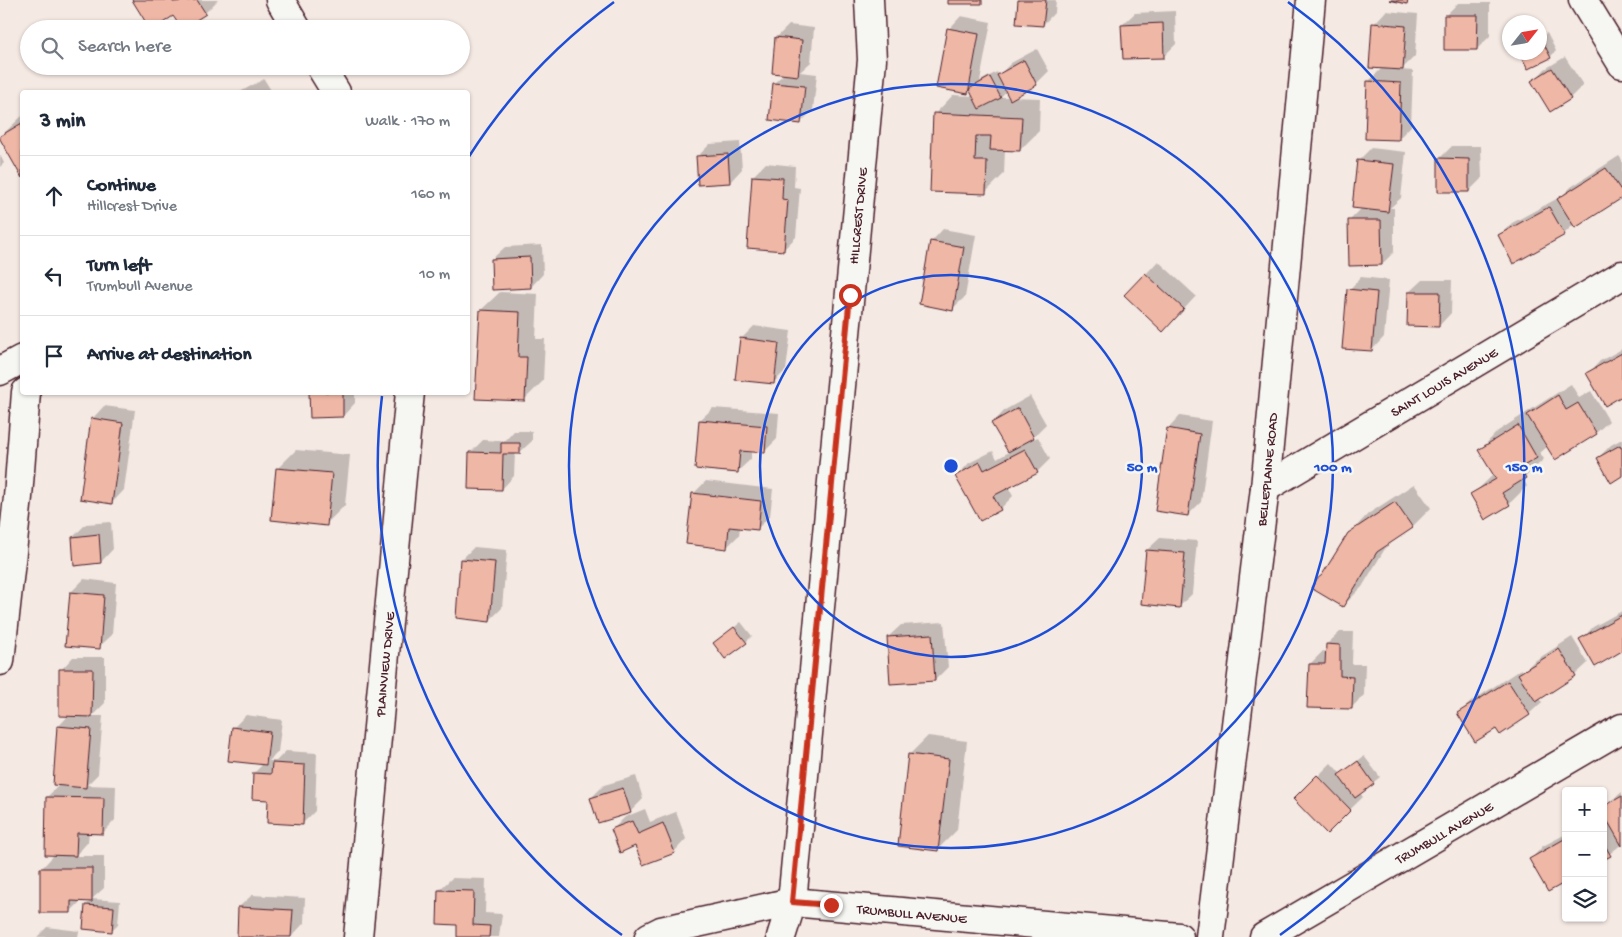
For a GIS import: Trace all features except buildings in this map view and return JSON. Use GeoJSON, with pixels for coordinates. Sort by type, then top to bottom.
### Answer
{"type":"FeatureCollection","features":[{"type":"Feature","properties":{"kind":"street"},"geometry":{"type":"LineString","coordinates":[[280,0],[292,20]]}},
{"type":"Feature","properties":{"kind":"street","name":"HILLCREST DRIVE"},"geometry":{"type":"LineString","coordinates":[[781,937],[792,902],[872,60],[869,0]]}},
{"type":"Feature","properties":{"kind":"street","name":"BELLEPLAINE ROAD"},"geometry":{"type":"LineString","coordinates":[[1210,937],[1265,488],[1311,0]]}},
{"type":"Feature","properties":{"kind":"street"},"geometry":{"type":"LineString","coordinates":[[1583,0],[1622,64]]}},
{"type":"Feature","properties":{"kind":"street"},"geometry":{"type":"LineString","coordinates":[[326,75],[335,90]]}},
{"type":"Feature","properties":{"kind":"street","name":"SAINT LOUIS AVENUE"},"geometry":{"type":"LineString","coordinates":[[1265,488],[1622,275]]}},
{"type":"Feature","properties":{"kind":"street"},"geometry":{"type":"LineString","coordinates":[[0,371],[20,359]]}},
{"type":"Feature","properties":{"kind":"street"},"geometry":{"type":"LineString","coordinates":[[0,661],[18,497],[26,395]]}},
{"type":"Feature","properties":{"kind":"street","name":"PLAINVIEW DRIVE"},"geometry":{"type":"LineString","coordinates":[[358,937],[410,395]]}},
{"type":"Feature","properties":{"kind":"street","name":"TRUMBULL AVENUE"},"geometry":{"type":"LineString","coordinates":[[1264,937],[1622,728]]}},
{"type":"Feature","properties":{"kind":"street","name":"TRUMBULL AVENUE"},"geometry":{"type":"LineString","coordinates":[[649,937],[661,931],[792,902],[1179,937]]}},
{"type":"Feature","properties":{"kind":"route"},"geometry":{"type":"LineString","coordinates":[[831,905],[792,902],[850,295]]}}]}
